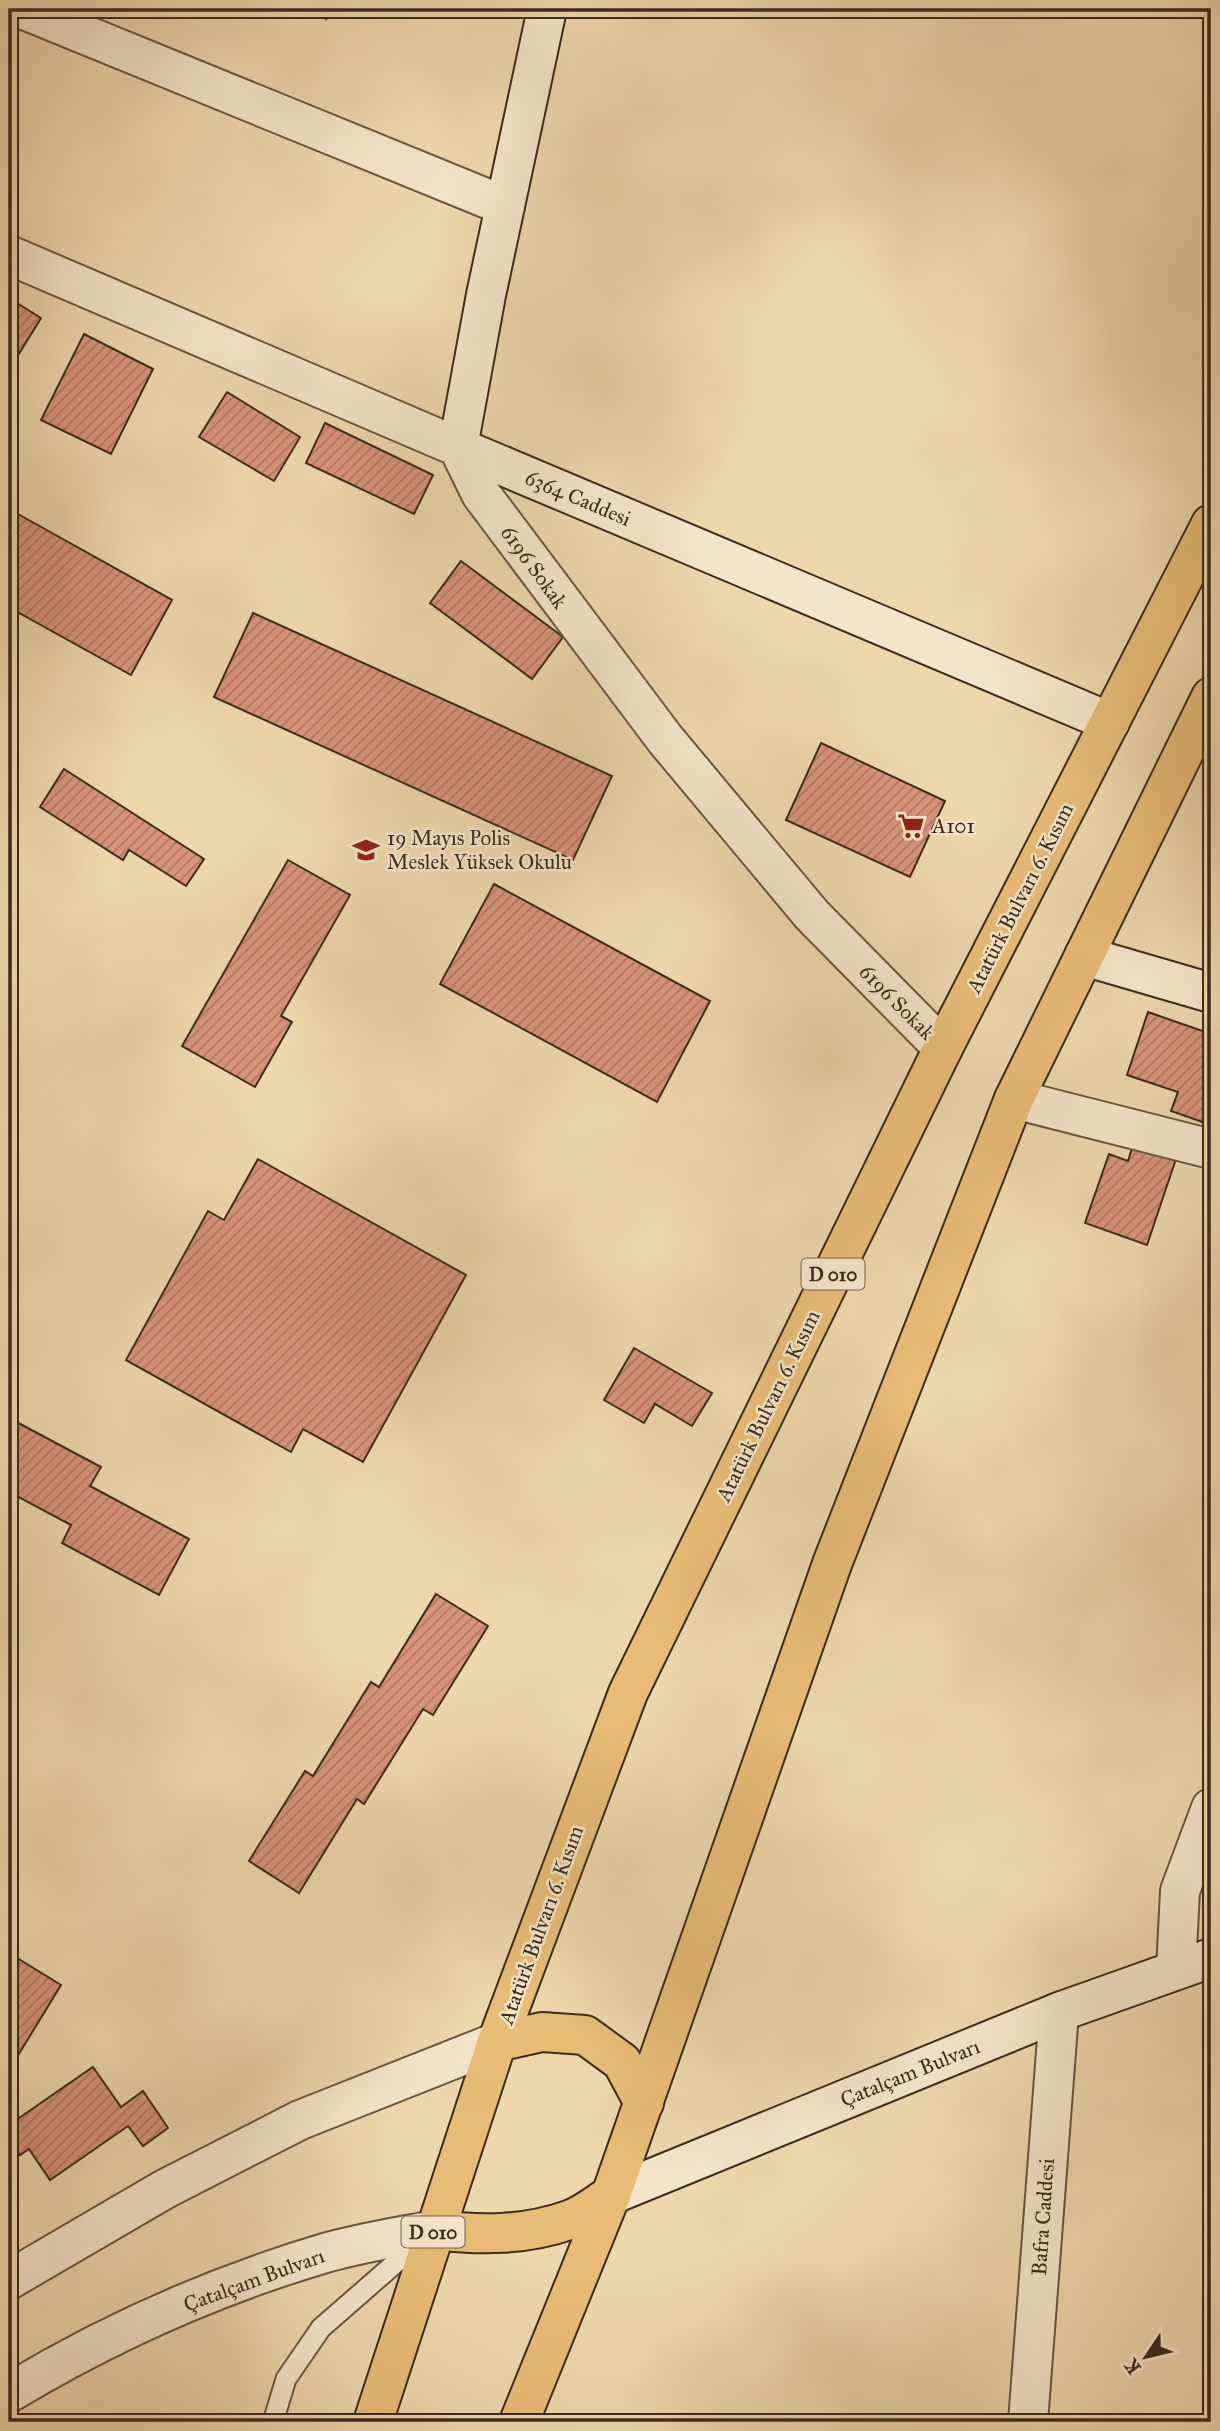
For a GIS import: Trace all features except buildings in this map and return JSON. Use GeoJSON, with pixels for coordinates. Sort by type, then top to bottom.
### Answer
{"type":"FeatureCollection","features":[{"type":"Feature","properties":{"kind":"highway","name":"Atatürk Bulvarı 6. Kısım"},"geometry":{"type":"LineString","coordinates":[[497,2042],[628,1693],[943,1048],[1211,524]]}},
{"type":"Feature","properties":{"kind":"highway"},"geometry":{"type":"LineString","coordinates":[[519,2422],[611,2195],[645,2103],[832,1564],[1014,1099],[1211,697]]}},
{"type":"Feature","properties":{"kind":"highway"},"geometry":{"type":"LineString","coordinates":[[497,2042],[542,2032],[585,2035],[622,2062],[645,2103]]}},
{"type":"Feature","properties":{"kind":"highway","name":"D 010"},"geometry":{"type":"LineString","coordinates":[[373,2422],[497,2042]]}},
{"type":"Feature","properties":{"kind":"highway"},"geometry":{"type":"LineString","coordinates":[[434,2230],[474,2234],[522,2233],[571,2220],[611,2195]]}},
{"type":"Feature","properties":{"kind":"street"},"geometry":{"type":"LineString","coordinates":[[9,18],[21,9],[505,206]]}},
{"type":"Feature","properties":{"kind":"street"},"geometry":{"type":"LineString","coordinates":[[9,255],[458,447],[547,9]]}},
{"type":"Feature","properties":{"kind":"street","name":"6364 Caddesi"},"geometry":{"type":"LineString","coordinates":[[458,447],[1110,722]]}},
{"type":"Feature","properties":{"kind":"street","name":"6196 Sokak"},"geometry":{"type":"LineString","coordinates":[[458,447],[481,494],[547,586],[665,739],[811,915],[943,1048]]}},
{"type":"Feature","properties":{"kind":"street"},"geometry":{"type":"LineString","coordinates":[[1084,956],[1211,993]]}},
{"type":"Feature","properties":{"kind":"street"},"geometry":{"type":"LineString","coordinates":[[1014,1099],[1211,1149]]}},
{"type":"Feature","properties":{"kind":"street"},"geometry":{"type":"LineString","coordinates":[[1176,1970],[1180,1891],[1211,1808]]}},
{"type":"Feature","properties":{"kind":"street","name":"Çatalçam Bulvarı"},"geometry":{"type":"LineString","coordinates":[[611,2195],[1059,2012],[1211,1958]]}},
{"type":"Feature","properties":{"kind":"street","name":"Bafra Caddesi"},"geometry":{"type":"LineString","coordinates":[[1028,2422],[1059,2012]]}},
{"type":"Feature","properties":{"kind":"street"},"geometry":{"type":"LineString","coordinates":[[9,2280],[165,2189],[300,2120],[497,2042]]}},
{"type":"Feature","properties":{"kind":"street","name":"Çatalçam Bulvarı"},"geometry":{"type":"LineString","coordinates":[[9,2393],[56,2365],[212,2291],[326,2253],[434,2230]]}},
{"type":"Feature","properties":{"kind":"lane"},"geometry":{"type":"LineString","coordinates":[[273,2422],[286,2379],[321,2328],[434,2230]]}},
{"type":"Feature","properties":{"kind":"place","name":"A101"},"geometry":{"type":"Point","coordinates":[911,826]}},
{"type":"Feature","properties":{"kind":"place","name":"19 Mayıs Polis Meslek Yüksek Okulu"},"geometry":{"type":"Point","coordinates":[366,850]}}]}
